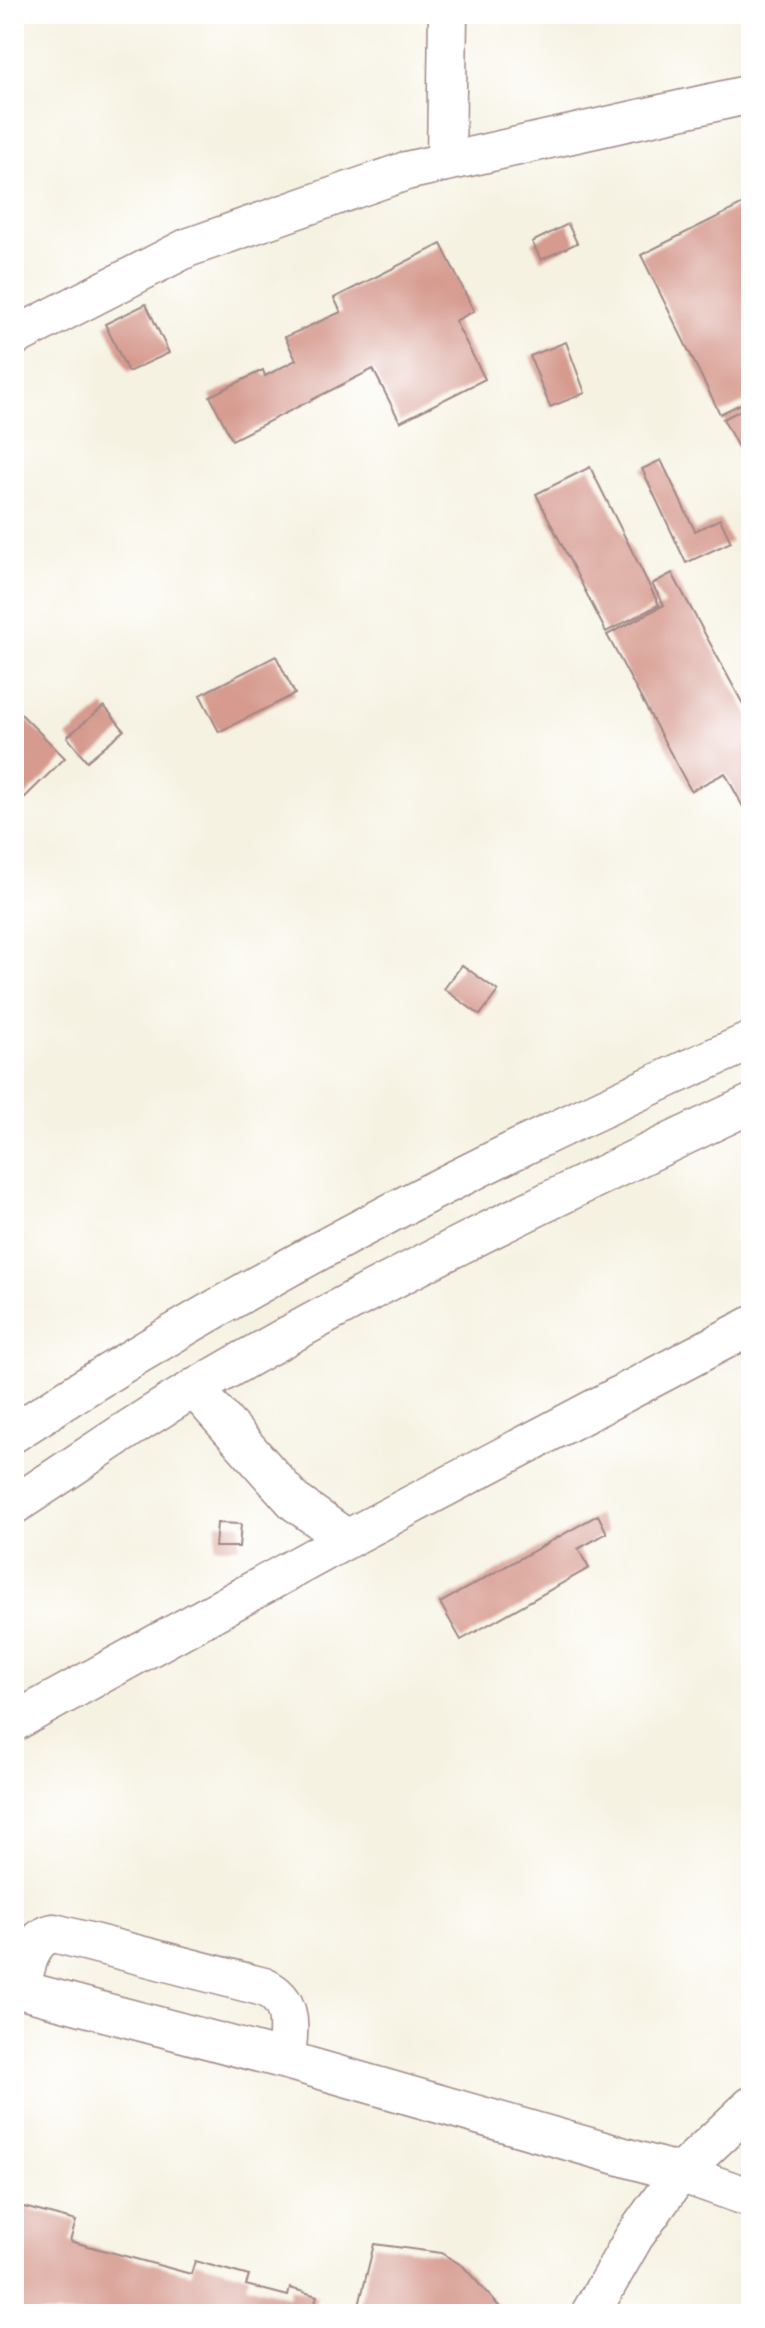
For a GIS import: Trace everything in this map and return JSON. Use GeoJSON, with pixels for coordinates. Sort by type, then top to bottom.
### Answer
{"type":"FeatureCollection","features":[{"type":"Feature","properties":{"kind":"street"},"geometry":{"type":"LineString","coordinates":[[446,162],[448,14]]}},
{"type":"Feature","properties":{"kind":"street"},"geometry":{"type":"LineString","coordinates":[[14,337],[187,248],[406,171],[751,94]]}},
{"type":"Feature","properties":{"kind":"street"},"geometry":{"type":"LineString","coordinates":[[14,1433],[216,1310],[390,1213],[650,1085],[751,1041]]}},
{"type":"Feature","properties":{"kind":"street"},"geometry":{"type":"LineString","coordinates":[[14,1505],[194,1388],[477,1234],[751,1104]]}},
{"type":"Feature","properties":{"kind":"street"},"geometry":{"type":"LineString","coordinates":[[14,1722],[347,1539],[751,1326]]}},
{"type":"Feature","properties":{"kind":"street"},"geometry":{"type":"LineString","coordinates":[[194,1388],[295,1502],[347,1539]]}},
{"type":"Feature","properties":{"kind":"street"},"geometry":{"type":"LineString","coordinates":[[286,2060],[288,2010],[283,2000],[264,1987],[54,1933],[38,1939],[33,1946],[17,1989],[286,2060],[680,2173],[751,2198]]}},
{"type":"Feature","properties":{"kind":"street"},"geometry":{"type":"LineString","coordinates":[[590,2314],[634,2237],[680,2173],[751,2106]]}},
{"type":"Feature","properties":{"kind":"building"},"geometry":{"type":"Polygon","coordinates":[[[751,200],[751,399],[720,414],[641,255],[751,200]]]}},
{"type":"Feature","properties":{"kind":"building"},"geometry":{"type":"Polygon","coordinates":[[[568,224],[577,243],[541,260],[532,242],[568,224]]]}},
{"type":"Feature","properties":{"kind":"building"},"geometry":{"type":"Polygon","coordinates":[[[441,244],[474,311],[455,321],[485,379],[400,422],[373,369],[232,440],[210,396],[263,370],[265,376],[296,360],[285,337],[341,312],[334,298],[441,244]]]}},
{"type":"Feature","properties":{"kind":"building"},"geometry":{"type":"Polygon","coordinates":[[[146,304],[169,353],[128,372],[105,324],[146,304]]]}},
{"type":"Feature","properties":{"kind":"building"},"geometry":{"type":"Polygon","coordinates":[[[566,342],[585,393],[550,407],[530,356],[566,342]]]}},
{"type":"Feature","properties":{"kind":"building"},"geometry":{"type":"Polygon","coordinates":[[[751,405],[751,472],[723,419],[751,405]]]}},
{"type":"Feature","properties":{"kind":"building"},"geometry":{"type":"Polygon","coordinates":[[[661,460],[695,531],[720,519],[731,542],[686,563],[642,469],[661,460]]]}},
{"type":"Feature","properties":{"kind":"building"},"geometry":{"type":"Polygon","coordinates":[[[590,467],[659,605],[606,632],[536,494],[590,467]]]}},
{"type":"Feature","properties":{"kind":"building"},"geometry":{"type":"Polygon","coordinates":[[[672,573],[751,719],[751,822],[725,773],[691,791],[607,635],[664,605],[652,584],[672,573]]]}},
{"type":"Feature","properties":{"kind":"building"},"geometry":{"type":"Polygon","coordinates":[[[276,656],[295,694],[219,732],[200,695],[276,656]]]}},
{"type":"Feature","properties":{"kind":"building"},"geometry":{"type":"Polygon","coordinates":[[[104,706],[124,730],[87,761],[67,737],[104,706]]]}},
{"type":"Feature","properties":{"kind":"building"},"geometry":{"type":"Polygon","coordinates":[[[14,707],[65,758],[21,801],[14,794],[14,707]]]}},
{"type":"Feature","properties":{"kind":"building"},"geometry":{"type":"Polygon","coordinates":[[[462,965],[498,991],[480,1015],[444,989],[462,965]]]}},
{"type":"Feature","properties":{"kind":"building"},"geometry":{"type":"Polygon","coordinates":[[[598,1515],[607,1533],[578,1549],[589,1568],[461,1640],[440,1603],[598,1515]]]}},
{"type":"Feature","properties":{"kind":"building"},"geometry":{"type":"Polygon","coordinates":[[[217,1523],[241,1524],[239,1547],[215,1547],[217,1523]]]}},
{"type":"Feature","properties":{"kind":"building"},"geometry":{"type":"Polygon","coordinates":[[[16,2205],[76,2221],[70,2241],[191,2274],[195,2261],[249,2276],[246,2285],[288,2296],[290,2288],[317,2296],[312,2314],[14,2314],[16,2205]]]}},
{"type":"Feature","properties":{"kind":"building"},"geometry":{"type":"Polygon","coordinates":[[[374,2244],[441,2253],[463,2266],[506,2314],[357,2314],[374,2244]]]}}]}
